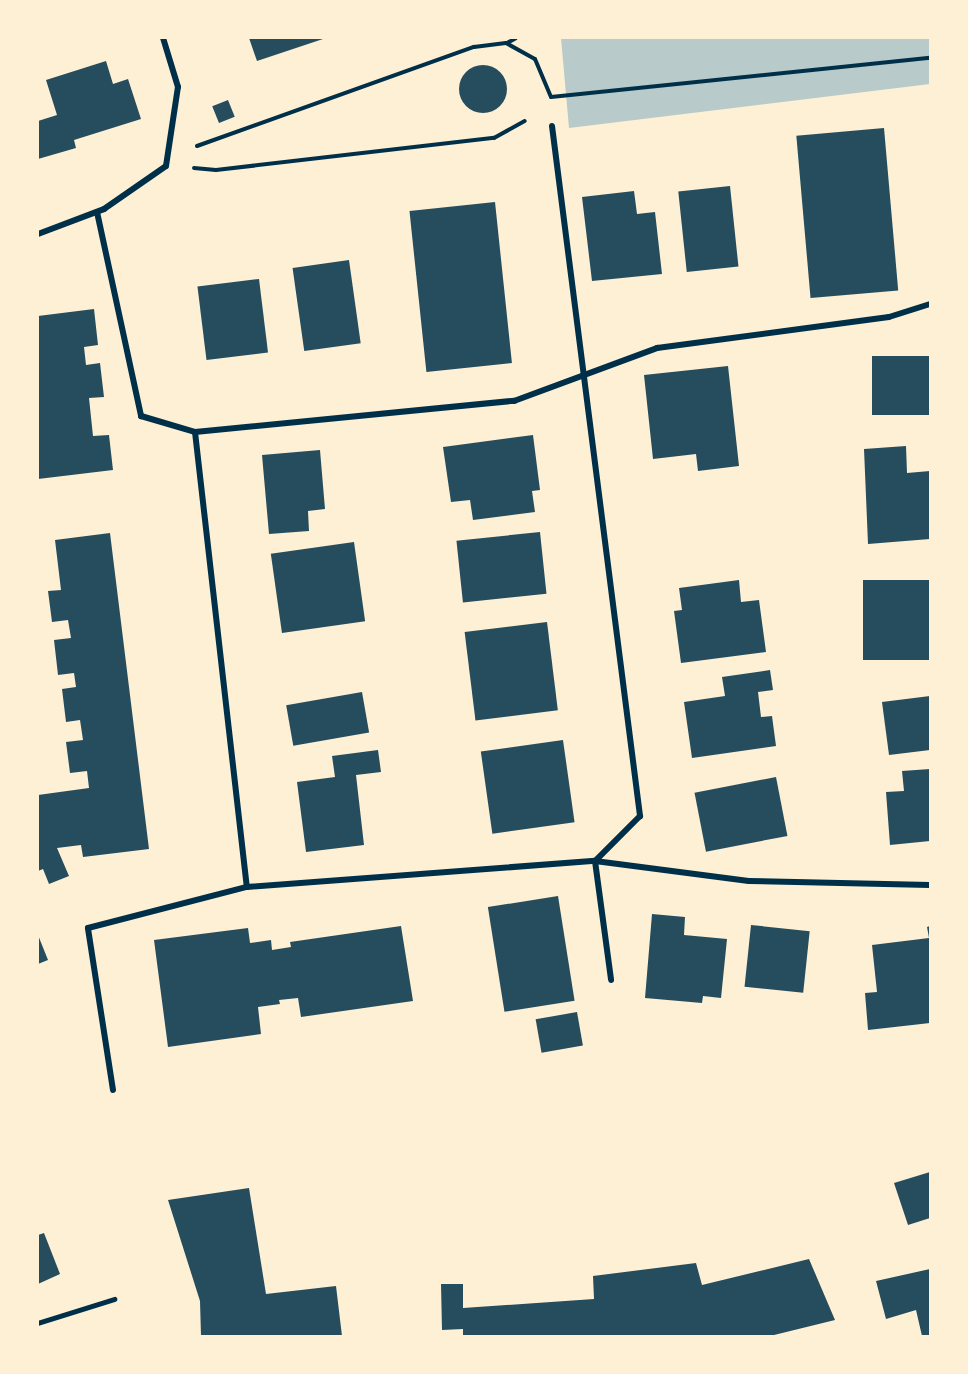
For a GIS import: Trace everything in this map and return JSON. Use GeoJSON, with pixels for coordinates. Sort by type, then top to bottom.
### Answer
{"type":"FeatureCollection","features":[{"type":"Feature","properties":{"kind":"street"},"geometry":{"type":"LineString","coordinates":[[38,234],[97,212],[166,166],[178,87],[163,38]]}},
{"type":"Feature","properties":{"kind":"street"},"geometry":{"type":"LineString","coordinates":[[552,126],[581,374],[640,816],[596,861]]}},
{"type":"Feature","properties":{"kind":"street"},"geometry":{"type":"LineString","coordinates":[[97,212],[141,416],[195,432],[514,401],[581,374],[657,348],[889,317],[930,304]]}},
{"type":"Feature","properties":{"kind":"street"},"geometry":{"type":"LineString","coordinates":[[195,432],[247,888]]}},
{"type":"Feature","properties":{"kind":"street"},"geometry":{"type":"LineString","coordinates":[[596,861],[611,981]]}},
{"type":"Feature","properties":{"kind":"street"},"geometry":{"type":"LineString","coordinates":[[113,1090],[88,928],[247,888],[596,861],[749,881],[930,885]]}},
{"type":"Feature","properties":{"kind":"lane"},"geometry":{"type":"LineString","coordinates":[[38,1323],[114,1299]]}},
{"type":"Feature","properties":{"kind":"path"},"geometry":{"type":"LineString","coordinates":[[166,166],[197,146],[474,47],[506,43],[516,38]]}},
{"type":"Feature","properties":{"kind":"path"},"geometry":{"type":"LineString","coordinates":[[506,43],[535,58],[551,97]]}},
{"type":"Feature","properties":{"kind":"path"},"geometry":{"type":"LineString","coordinates":[[543,105],[551,97],[930,58]]}},
{"type":"Feature","properties":{"kind":"path"},"geometry":{"type":"LineString","coordinates":[[216,170],[494,138],[528,119]]}},
{"type":"Feature","properties":{"kind":"shaded area"},"geometry":{"type":"Polygon","coordinates":[[[561,38],[930,38],[930,84],[569,128],[561,38]]]}},
{"type":"Feature","properties":{"kind":"building"},"geometry":{"type":"Polygon","coordinates":[[[249,38],[323,38],[323,39],[257,61],[249,38]]]}},
{"type":"Feature","properties":{"kind":"building"},"geometry":{"type":"Polygon","coordinates":[[[106,61],[113,84],[128,79],[141,119],[74,140],[76,148],[38,159],[38,121],[57,115],[46,80],[106,61]]]}},
{"type":"Feature","properties":{"kind":"building"},"geometry":{"type":"Polygon","coordinates":[[[478,65],[488,65],[500,72],[507,84],[507,94],[500,106],[488,113],[478,113],[463,102],[459,94],[459,84],[470,69],[478,65]]]}},
{"type":"Feature","properties":{"kind":"building"},"geometry":{"type":"Polygon","coordinates":[[[228,100],[235,117],[219,123],[212,106],[228,100]]]}},
{"type":"Feature","properties":{"kind":"building"},"geometry":{"type":"Polygon","coordinates":[[[884,128],[898,290],[811,298],[796,136],[884,128]]]}},
{"type":"Feature","properties":{"kind":"building"},"geometry":{"type":"Polygon","coordinates":[[[730,186],[738,267],[687,272],[678,191],[730,186]]]}},
{"type":"Feature","properties":{"kind":"building"},"geometry":{"type":"Polygon","coordinates":[[[634,191],[637,214],[655,212],[662,274],[592,281],[582,197],[634,191]]]}},
{"type":"Feature","properties":{"kind":"building"},"geometry":{"type":"Polygon","coordinates":[[[495,202],[512,363],[426,372],[409,211],[495,202]]]}},
{"type":"Feature","properties":{"kind":"building"},"geometry":{"type":"Polygon","coordinates":[[[349,260],[361,343],[304,351],[293,268],[349,260]]]}},
{"type":"Feature","properties":{"kind":"building"},"geometry":{"type":"Polygon","coordinates":[[[259,279],[268,352],[206,360],[197,287],[259,279]]]}},
{"type":"Feature","properties":{"kind":"building"},"geometry":{"type":"Polygon","coordinates":[[[94,309],[98,345],[84,347],[86,365],[100,363],[104,397],[89,398],[93,436],[109,435],[113,470],[38,479],[38,316],[94,309]]]}},
{"type":"Feature","properties":{"kind":"building"},"geometry":{"type":"Polygon","coordinates":[[[872,356],[930,356],[930,415],[872,415],[872,356]]]}},
{"type":"Feature","properties":{"kind":"building"},"geometry":{"type":"Polygon","coordinates":[[[728,366],[739,466],[698,471],[696,454],[653,459],[644,375],[728,366]]]}},
{"type":"Feature","properties":{"kind":"building"},"geometry":{"type":"Polygon","coordinates":[[[533,435],[540,490],[532,491],[535,512],[473,520],[470,500],[451,502],[443,447],[533,435]]]}},
{"type":"Feature","properties":{"kind":"building"},"geometry":{"type":"Polygon","coordinates":[[[906,446],[907,473],[930,471],[930,539],[868,544],[864,449],[906,446]]]}},
{"type":"Feature","properties":{"kind":"building"},"geometry":{"type":"Polygon","coordinates":[[[320,450],[325,509],[308,511],[309,531],[269,534],[262,455],[320,450]]]}},
{"type":"Feature","properties":{"kind":"building"},"geometry":{"type":"Polygon","coordinates":[[[540,532],[546,594],[463,602],[456,541],[540,532]]]}},
{"type":"Feature","properties":{"kind":"building"},"geometry":{"type":"Polygon","coordinates":[[[110,533],[149,849],[83,857],[81,845],[57,848],[69,876],[49,884],[43,869],[38,871],[38,795],[89,788],[87,771],[70,773],[66,742],[83,740],[80,720],[66,722],[62,689],[76,687],[74,673],[58,675],[54,640],[71,638],[68,620],[52,622],[48,591],[61,590],[55,540],[110,533]]]}},
{"type":"Feature","properties":{"kind":"building"},"geometry":{"type":"Polygon","coordinates":[[[354,542],[365,621],[282,633],[271,554],[354,542]]]}},
{"type":"Feature","properties":{"kind":"building"},"geometry":{"type":"Polygon","coordinates":[[[739,580],[741,602],[759,600],[766,652],[681,663],[674,611],[682,610],[679,588],[739,580]]]}},
{"type":"Feature","properties":{"kind":"building"},"geometry":{"type":"Polygon","coordinates":[[[863,580],[930,580],[930,660],[863,660],[863,580]]]}},
{"type":"Feature","properties":{"kind":"building"},"geometry":{"type":"Polygon","coordinates":[[[547,622],[558,710],[475,720],[465,632],[547,622]]]}},
{"type":"Feature","properties":{"kind":"building"},"geometry":{"type":"Polygon","coordinates":[[[770,670],[773,690],[758,692],[761,717],[772,716],[776,746],[692,758],[684,702],[725,696],[722,677],[770,670]]]}},
{"type":"Feature","properties":{"kind":"building"},"geometry":{"type":"Polygon","coordinates":[[[362,692],[369,732],[293,746],[286,705],[362,692]]]}},
{"type":"Feature","properties":{"kind":"building"},"geometry":{"type":"Polygon","coordinates":[[[930,696],[930,750],[889,755],[882,702],[930,696]]]}},
{"type":"Feature","properties":{"kind":"building"},"geometry":{"type":"Polygon","coordinates":[[[563,740],[575,822],[492,834],[481,752],[563,740]]]}},
{"type":"Feature","properties":{"kind":"building"},"geometry":{"type":"Polygon","coordinates":[[[378,750],[381,772],[356,775],[364,845],[306,852],[297,782],[335,777],[332,756],[378,750]]]}},
{"type":"Feature","properties":{"kind":"building"},"geometry":{"type":"Polygon","coordinates":[[[930,769],[930,841],[890,845],[886,792],[904,791],[902,771],[930,769]]]}},
{"type":"Feature","properties":{"kind":"building"},"geometry":{"type":"Polygon","coordinates":[[[776,777],[787,836],[706,852],[695,793],[776,777]]]}},
{"type":"Feature","properties":{"kind":"building"},"geometry":{"type":"Polygon","coordinates":[[[558,896],[575,1001],[504,1012],[488,907],[558,896]]]}},
{"type":"Feature","properties":{"kind":"building"},"geometry":{"type":"Polygon","coordinates":[[[652,914],[685,917],[684,935],[727,939],[721,998],[703,996],[702,1003],[645,998],[652,914]]]}},
{"type":"Feature","properties":{"kind":"building"},"geometry":{"type":"Polygon","coordinates":[[[751,925],[810,931],[803,993],[745,987],[751,925]]]}},
{"type":"Feature","properties":{"kind":"building"},"geometry":{"type":"Polygon","coordinates":[[[401,926],[413,1001],[301,1017],[298,998],[279,1000],[280,1004],[258,1007],[261,1034],[168,1047],[154,940],[248,928],[250,943],[271,940],[272,950],[291,947],[290,942],[401,926]]]}},
{"type":"Feature","properties":{"kind":"building"},"geometry":{"type":"Polygon","coordinates":[[[930,926],[930,1023],[868,1030],[865,993],[877,992],[872,945],[929,938],[927,927],[930,926]]]}},
{"type":"Feature","properties":{"kind":"building"},"geometry":{"type":"Polygon","coordinates":[[[38,935],[48,960],[38,964],[38,935]]]}},
{"type":"Feature","properties":{"kind":"building"},"geometry":{"type":"Polygon","coordinates":[[[577,1012],[583,1045],[542,1053],[536,1019],[577,1012]]]}},
{"type":"Feature","properties":{"kind":"building"},"geometry":{"type":"Polygon","coordinates":[[[930,1172],[930,1218],[908,1225],[894,1183],[930,1172]]]}},
{"type":"Feature","properties":{"kind":"building"},"geometry":{"type":"Polygon","coordinates":[[[249,1188],[266,1294],[336,1286],[342,1336],[201,1336],[200,1301],[168,1200],[249,1188]]]}},
{"type":"Feature","properties":{"kind":"building"},"geometry":{"type":"Polygon","coordinates":[[[44,1233],[60,1274],[38,1284],[38,1235],[44,1233]]]}},
{"type":"Feature","properties":{"kind":"building"},"geometry":{"type":"Polygon","coordinates":[[[809,1259],[835,1320],[770,1336],[463,1336],[463,1329],[442,1330],[441,1284],[463,1284],[463,1308],[594,1299],[593,1276],[696,1263],[702,1285],[809,1259]]]}},
{"type":"Feature","properties":{"kind":"building"},"geometry":{"type":"Polygon","coordinates":[[[930,1269],[930,1336],[922,1336],[916,1310],[886,1319],[876,1281],[930,1269]]]}}]}
